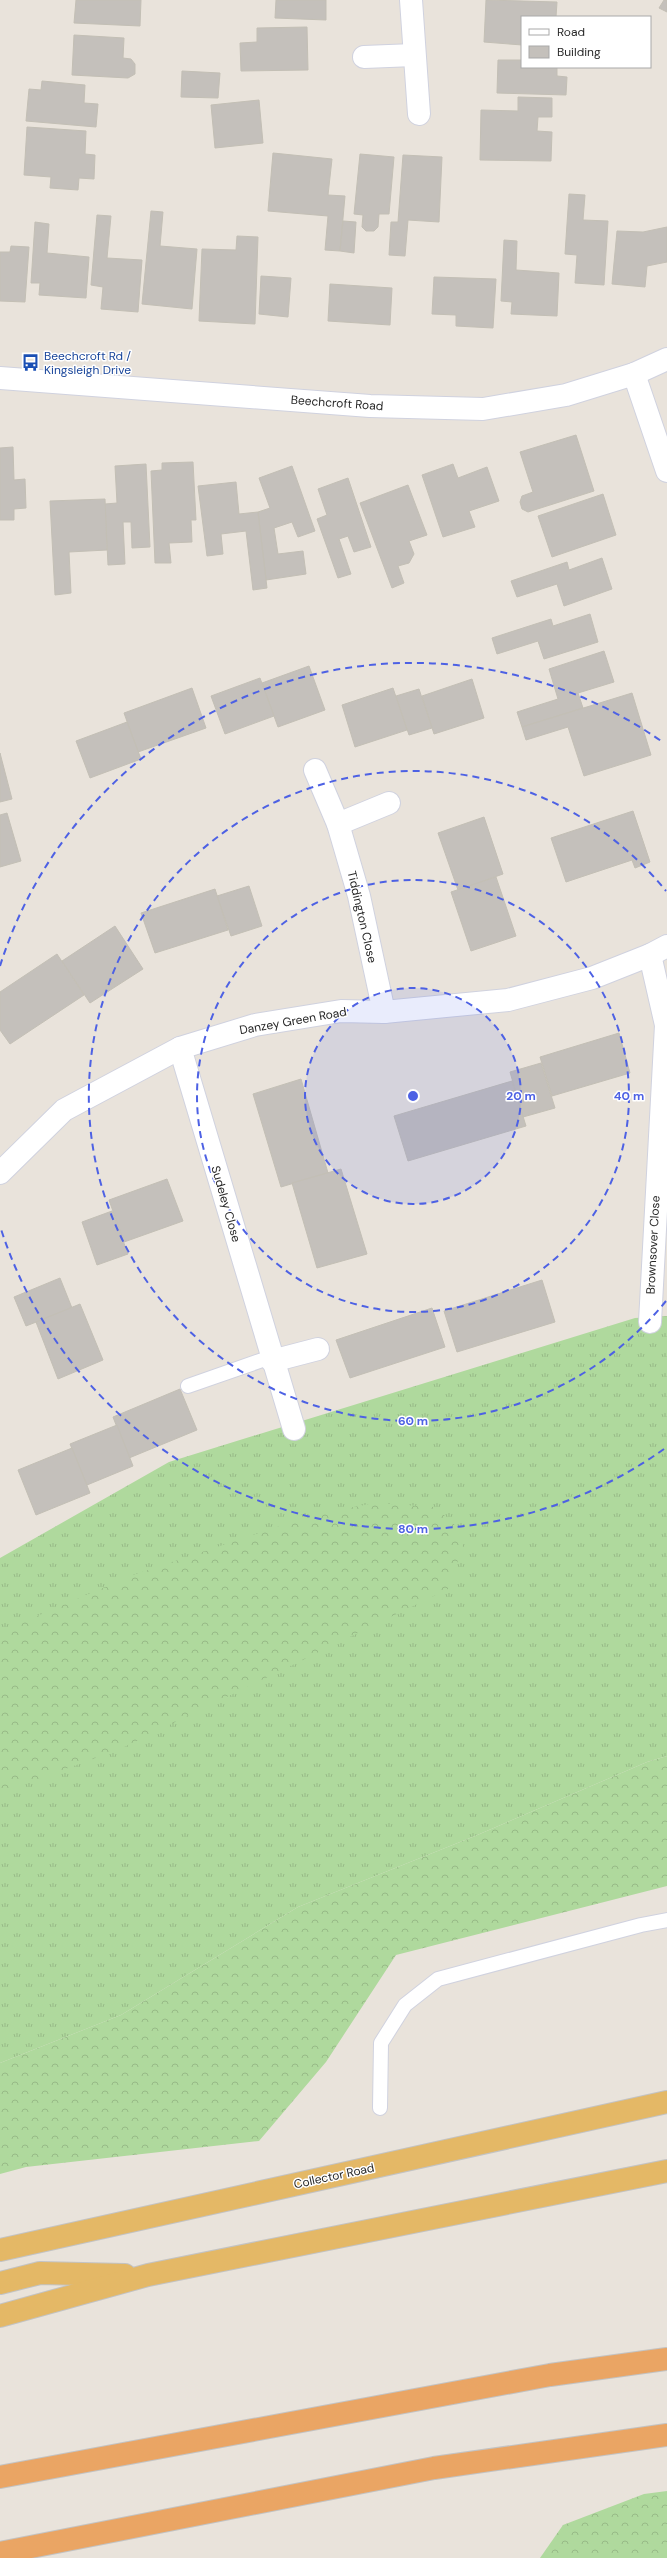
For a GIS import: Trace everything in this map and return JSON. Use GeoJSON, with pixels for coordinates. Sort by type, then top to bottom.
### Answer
{"type":"FeatureCollection","features":[{"type":"Feature","properties":{"kind":"highway","name":"Collector Road"},"geometry":{"type":"LineString","coordinates":[[0,2250],[667,2102]]}},
{"type":"Feature","properties":{"kind":"highway"},"geometry":{"type":"LineString","coordinates":[[0,2316],[148,2275],[667,2171]]}},
{"type":"Feature","properties":{"kind":"highway"},"geometry":{"type":"LineString","coordinates":[[0,2283],[40,2272],[148,2275]]}},
{"type":"Feature","properties":{"kind":"highway"},"geometry":{"type":"LineString","coordinates":[[0,2477],[542,2377],[667,2359]]}},
{"type":"Feature","properties":{"kind":"highway"},"geometry":{"type":"LineString","coordinates":[[0,2553],[434,2468],[667,2435]]}},
{"type":"Feature","properties":{"kind":"street"},"geometry":{"type":"LineString","coordinates":[[411,0],[419,114]]}},
{"type":"Feature","properties":{"kind":"street"},"geometry":{"type":"LineString","coordinates":[[364,57],[414,55]]}},
{"type":"Feature","properties":{"kind":"street","name":"Beechcroft Road"},"geometry":{"type":"LineString","coordinates":[[0,378],[370,406],[483,409],[566,395],[634,374],[667,359]]}},
{"type":"Feature","properties":{"kind":"street"},"geometry":{"type":"LineString","coordinates":[[634,374],[667,471]]}},
{"type":"Feature","properties":{"kind":"street","name":"Tiddington Close"},"geometry":{"type":"LineString","coordinates":[[315,770],[338,824],[359,896],[384,1012]]}},
{"type":"Feature","properties":{"kind":"street"},"geometry":{"type":"LineString","coordinates":[[338,824],[389,803]]}},
{"type":"Feature","properties":{"kind":"street","name":"Danzey Green Road"},"geometry":{"type":"LineString","coordinates":[[0,1173],[64,1110],[180,1048],[263,1024],[341,1011],[384,1012],[508,1000],[592,978],[658,950]]}},
{"type":"Feature","properties":{"kind":"street","name":"Brownsover Close"},"geometry":{"type":"LineString","coordinates":[[650,1322],[666,1025],[658,950]]}},
{"type":"Feature","properties":{"kind":"street","name":"Sudeley Close"},"geometry":{"type":"LineString","coordinates":[[180,1048],[294,1429]]}},
{"type":"Feature","properties":{"kind":"street"},"geometry":{"type":"LineString","coordinates":[[272,1359],[318,1349]]}},
{"type":"Feature","properties":{"kind":"lane"},"geometry":{"type":"LineString","coordinates":[[188,1386],[272,1359]]}},
{"type":"Feature","properties":{"kind":"lane"},"geometry":{"type":"LineString","coordinates":[[380,2108],[381,2044],[405,2005],[438,1979],[641,1925],[667,1920]]}},
{"type":"Feature","properties":{"kind":"green space"},"geometry":{"type":"Polygon","coordinates":[[[667,1316],[667,1756],[647,1762],[475,1836],[298,1907],[121,2015],[0,2063],[0,1558],[169,1462],[635,1318],[667,1316]]]}},
{"type":"Feature","properties":{"kind":"green space"},"geometry":{"type":"Polygon","coordinates":[[[375,1503],[435,1507],[454,1524],[463,1546],[448,1589],[120,1749],[0,1793],[0,1632],[133,1575],[316,1514],[375,1503]]]}},
{"type":"Feature","properties":{"kind":"green space"},"geometry":{"type":"Polygon","coordinates":[[[667,1756],[667,1886],[396,1955],[326,2062],[259,2141],[26,2167],[0,2174],[0,2063],[121,2015],[298,1907],[475,1836],[647,1762],[667,1756]]]}},
{"type":"Feature","properties":{"kind":"green space"},"geometry":{"type":"Polygon","coordinates":[[[667,2491],[667,2558],[540,2558],[563,2525],[644,2494],[667,2491]]]}},
{"type":"Feature","properties":{"kind":"building"},"geometry":{"type":"Polygon","coordinates":[[[76,0],[141,0],[140,26],[74,23],[76,0]]]}},
{"type":"Feature","properties":{"kind":"building"},"geometry":{"type":"Polygon","coordinates":[[[276,0],[326,0],[326,20],[275,18],[276,0]]]}},
{"type":"Feature","properties":{"kind":"building"},"geometry":{"type":"Polygon","coordinates":[[[486,0],[557,2],[556,16],[521,16],[521,45],[484,42],[486,0]]]}},
{"type":"Feature","properties":{"kind":"building"},"geometry":{"type":"Polygon","coordinates":[[[664,0],[667,0],[667,12],[659,8],[664,0]]]}},
{"type":"Feature","properties":{"kind":"building"},"geometry":{"type":"Polygon","coordinates":[[[307,27],[308,70],[241,71],[240,43],[257,42],[257,28],[307,27]]]}},
{"type":"Feature","properties":{"kind":"building"},"geometry":{"type":"Polygon","coordinates":[[[74,35],[124,38],[123,58],[131,59],[135,64],[135,74],[128,78],[72,75],[74,35]]]}},
{"type":"Feature","properties":{"kind":"building"},"geometry":{"type":"Polygon","coordinates":[[[498,60],[521,60],[521,68],[557,68],[557,76],[567,77],[566,95],[497,93],[498,60]]]}},
{"type":"Feature","properties":{"kind":"building"},"geometry":{"type":"Polygon","coordinates":[[[182,71],[220,73],[218,98],[181,97],[182,71]]]}},
{"type":"Feature","properties":{"kind":"building"},"geometry":{"type":"Polygon","coordinates":[[[42,81],[85,85],[84,103],[98,104],[96,127],[26,121],[29,89],[41,90],[42,81]]]}},
{"type":"Feature","properties":{"kind":"building"},"geometry":{"type":"Polygon","coordinates":[[[518,97],[552,98],[552,117],[538,117],[537,131],[552,132],[551,161],[480,160],[481,110],[518,111],[518,97]]]}},
{"type":"Feature","properties":{"kind":"building"},"geometry":{"type":"Polygon","coordinates":[[[259,100],[263,143],[215,148],[211,105],[259,100]]]}},
{"type":"Feature","properties":{"kind":"building"},"geometry":{"type":"Polygon","coordinates":[[[27,127],[86,131],[85,154],[95,155],[94,179],[79,178],[78,190],[50,188],[51,177],[24,175],[27,127]]]}},
{"type":"Feature","properties":{"kind":"building"},"geometry":{"type":"Polygon","coordinates":[[[273,153],[332,159],[328,195],[345,196],[340,251],[325,250],[328,216],[268,211],[273,153]]]}},
{"type":"Feature","properties":{"kind":"building"},"geometry":{"type":"Polygon","coordinates":[[[360,154],[394,157],[389,214],[379,214],[378,227],[374,231],[366,231],[362,227],[363,215],[354,214],[360,154]]]}},
{"type":"Feature","properties":{"kind":"building"},"geometry":{"type":"Polygon","coordinates":[[[403,155],[442,157],[439,222],[408,220],[405,256],[389,255],[391,222],[398,222],[403,155]]]}},
{"type":"Feature","properties":{"kind":"building"},"geometry":{"type":"Polygon","coordinates":[[[569,194],[585,195],[583,220],[608,221],[604,285],[575,283],[577,255],[565,254],[569,194]]]}},
{"type":"Feature","properties":{"kind":"building"},"geometry":{"type":"Polygon","coordinates":[[[151,211],[163,212],[160,246],[197,249],[192,309],[142,304],[151,211]]]}},
{"type":"Feature","properties":{"kind":"building"},"geometry":{"type":"Polygon","coordinates":[[[97,215],[111,216],[107,258],[142,260],[138,312],[101,309],[103,287],[91,285],[97,215]]]}},
{"type":"Feature","properties":{"kind":"building"},"geometry":{"type":"Polygon","coordinates":[[[343,221],[356,222],[354,253],[340,251],[343,221]]]}},
{"type":"Feature","properties":{"kind":"building"},"geometry":{"type":"Polygon","coordinates":[[[35,222],[49,224],[47,253],[89,257],[86,298],[39,295],[40,283],[31,283],[35,222]]]}},
{"type":"Feature","properties":{"kind":"building"},"geometry":{"type":"Polygon","coordinates":[[[667,227],[667,262],[647,266],[645,287],[612,284],[617,231],[643,232],[667,227]]]}},
{"type":"Feature","properties":{"kind":"building"},"geometry":{"type":"Polygon","coordinates":[[[237,236],[258,237],[255,324],[199,321],[202,249],[236,250],[237,236]]]}},
{"type":"Feature","properties":{"kind":"building"},"geometry":{"type":"Polygon","coordinates":[[[504,240],[517,241],[516,270],[559,273],[557,316],[511,314],[512,302],[501,301],[504,240]]]}},
{"type":"Feature","properties":{"kind":"building"},"geometry":{"type":"Polygon","coordinates":[[[11,246],[29,247],[25,302],[0,301],[0,252],[10,252],[11,246]]]}},
{"type":"Feature","properties":{"kind":"building"},"geometry":{"type":"Polygon","coordinates":[[[261,276],[291,278],[288,317],[259,314],[261,276]]]}},
{"type":"Feature","properties":{"kind":"building"},"geometry":{"type":"Polygon","coordinates":[[[434,277],[496,279],[493,328],[456,326],[456,315],[432,314],[434,277]]]}},
{"type":"Feature","properties":{"kind":"building"},"geometry":{"type":"Polygon","coordinates":[[[330,284],[392,288],[390,325],[328,321],[330,284]]]}},
{"type":"Feature","properties":{"kind":"building"},"geometry":{"type":"Polygon","coordinates":[[[576,435],[594,491],[528,512],[522,509],[520,502],[522,496],[533,492],[520,452],[576,435]]]}},
{"type":"Feature","properties":{"kind":"building"},"geometry":{"type":"Polygon","coordinates":[[[13,447],[14,480],[25,479],[26,508],[14,509],[14,520],[0,520],[0,448],[13,447]]]}},
{"type":"Feature","properties":{"kind":"building"},"geometry":{"type":"Polygon","coordinates":[[[193,462],[196,520],[191,520],[192,542],[169,543],[171,563],[155,563],[151,471],[162,470],[162,463],[193,462]]]}},
{"type":"Feature","properties":{"kind":"building"},"geometry":{"type":"Polygon","coordinates":[[[146,464],[150,547],[132,548],[131,522],[123,522],[125,564],[108,565],[105,504],[117,503],[115,466],[146,464]]]}},
{"type":"Feature","properties":{"kind":"building"},"geometry":{"type":"Polygon","coordinates":[[[453,464],[458,478],[487,467],[499,501],[469,511],[475,527],[443,537],[422,475],[453,464]]]}},
{"type":"Feature","properties":{"kind":"building"},"geometry":{"type":"Polygon","coordinates":[[[292,466],[315,531],[298,537],[292,522],[274,528],[278,554],[303,551],[306,574],[266,580],[258,512],[270,508],[259,478],[292,466]]]}},
{"type":"Feature","properties":{"kind":"building"},"geometry":{"type":"Polygon","coordinates":[[[348,478],[371,547],[354,552],[348,536],[339,539],[351,574],[338,578],[317,519],[327,515],[318,489],[348,478]]]}},
{"type":"Feature","properties":{"kind":"building"},"geometry":{"type":"Polygon","coordinates":[[[236,482],[239,514],[258,512],[267,588],[253,590],[246,531],[221,534],[223,554],[207,556],[198,486],[236,482]]]}},
{"type":"Feature","properties":{"kind":"building"},"geometry":{"type":"Polygon","coordinates":[[[408,485],[427,535],[409,541],[414,554],[409,563],[398,566],[404,583],[392,588],[360,503],[408,485]]]}},
{"type":"Feature","properties":{"kind":"building"},"geometry":{"type":"Polygon","coordinates":[[[603,494],[616,535],[552,557],[538,516],[603,494]]]}},
{"type":"Feature","properties":{"kind":"building"},"geometry":{"type":"Polygon","coordinates":[[[105,499],[107,550],[69,552],[71,593],[55,595],[50,501],[105,499]]]}},
{"type":"Feature","properties":{"kind":"building"},"geometry":{"type":"Polygon","coordinates":[[[602,558],[612,589],[564,606],[557,584],[517,597],[511,581],[567,562],[569,570],[602,558]]]}},
{"type":"Feature","properties":{"kind":"building"},"geometry":{"type":"Polygon","coordinates":[[[590,614],[598,642],[544,659],[538,641],[497,654],[492,638],[551,619],[553,626],[590,614]]]}},
{"type":"Feature","properties":{"kind":"building"},"geometry":{"type":"Polygon","coordinates":[[[604,651],[614,682],[578,693],[583,708],[522,727],[517,712],[558,699],[549,669],[604,651]]]}},
{"type":"Feature","properties":{"kind":"building"},"geometry":{"type":"Polygon","coordinates":[[[309,666],[325,710],[278,727],[262,683],[309,666]]]}},
{"type":"Feature","properties":{"kind":"building"},"geometry":{"type":"Polygon","coordinates":[[[260,678],[274,716],[225,734],[211,696],[260,678]]]}},
{"type":"Feature","properties":{"kind":"building"},"geometry":{"type":"Polygon","coordinates":[[[472,679],[484,718],[434,734],[422,696],[472,679]]]}},
{"type":"Feature","properties":{"kind":"building"},"geometry":{"type":"Polygon","coordinates":[[[192,688],[206,728],[138,752],[124,713],[192,688]]]}},
{"type":"Feature","properties":{"kind":"building"},"geometry":{"type":"Polygon","coordinates":[[[393,688],[407,730],[355,747],[342,705],[393,688]]]}},
{"type":"Feature","properties":{"kind":"building"},"geometry":{"type":"Polygon","coordinates":[[[419,689],[432,728],[409,735],[396,696],[419,689]]]}},
{"type":"Feature","properties":{"kind":"building"},"geometry":{"type":"Polygon","coordinates":[[[632,693],[651,755],[584,776],[568,727],[526,740],[522,727],[632,693]]]}},
{"type":"Feature","properties":{"kind":"building"},"geometry":{"type":"Polygon","coordinates":[[[127,722],[141,759],[90,778],[76,741],[127,722]]]}},
{"type":"Feature","properties":{"kind":"building"},"geometry":{"type":"Polygon","coordinates":[[[0,753],[12,799],[0,802],[0,753]]]}},
{"type":"Feature","properties":{"kind":"building"},"geometry":{"type":"Polygon","coordinates":[[[633,811],[650,862],[635,868],[632,860],[566,882],[551,838],[633,811]]]}},
{"type":"Feature","properties":{"kind":"building"},"geometry":{"type":"Polygon","coordinates":[[[7,813],[21,861],[0,867],[0,815],[7,813]]]}},
{"type":"Feature","properties":{"kind":"building"},"geometry":{"type":"Polygon","coordinates":[[[484,817],[503,874],[458,890],[438,833],[484,817]]]}},
{"type":"Feature","properties":{"kind":"building"},"geometry":{"type":"Polygon","coordinates":[[[496,877],[516,936],[471,951],[451,892],[496,877]]]}},
{"type":"Feature","properties":{"kind":"building"},"geometry":{"type":"Polygon","coordinates":[[[249,886],[262,926],[231,936],[217,896],[249,886]]]}},
{"type":"Feature","properties":{"kind":"building"},"geometry":{"type":"Polygon","coordinates":[[[215,889],[228,930],[155,953],[141,913],[215,889]]]}},
{"type":"Feature","properties":{"kind":"building"},"geometry":{"type":"Polygon","coordinates":[[[115,926],[143,969],[90,1003],[62,961],[115,926]]]}},
{"type":"Feature","properties":{"kind":"building"},"geometry":{"type":"Polygon","coordinates":[[[57,954],[84,995],[10,1044],[0,1030],[0,992],[57,954]]]}},
{"type":"Feature","properties":{"kind":"building"},"geometry":{"type":"Polygon","coordinates":[[[619,1033],[630,1073],[552,1096],[540,1057],[619,1033]]]}},
{"type":"Feature","properties":{"kind":"building"},"geometry":{"type":"Polygon","coordinates":[[[541,1063],[555,1108],[523,1117],[510,1072],[541,1063]]]}},
{"type":"Feature","properties":{"kind":"building"},"geometry":{"type":"Polygon","coordinates":[[[301,1079],[328,1173],[281,1187],[253,1094],[301,1079]]]}},
{"type":"Feature","properties":{"kind":"building"},"geometry":{"type":"Polygon","coordinates":[[[512,1081],[526,1126],[408,1161],[394,1116],[512,1081]]]}},
{"type":"Feature","properties":{"kind":"building"},"geometry":{"type":"Polygon","coordinates":[[[341,1169],[367,1254],[317,1268],[292,1183],[341,1169]]]}},
{"type":"Feature","properties":{"kind":"building"},"geometry":{"type":"Polygon","coordinates":[[[167,1179],[183,1221],[124,1242],[109,1200],[167,1179]]]}},
{"type":"Feature","properties":{"kind":"building"},"geometry":{"type":"Polygon","coordinates":[[[112,1211],[128,1254],[97,1265],[82,1222],[112,1211]]]}},
{"type":"Feature","properties":{"kind":"building"},"geometry":{"type":"Polygon","coordinates":[[[60,1278],[72,1308],[26,1326],[14,1297],[60,1278]]]}},
{"type":"Feature","properties":{"kind":"building"},"geometry":{"type":"Polygon","coordinates":[[[542,1280],[555,1322],[457,1352],[444,1311],[542,1280]]]}},
{"type":"Feature","properties":{"kind":"building"},"geometry":{"type":"Polygon","coordinates":[[[80,1304],[103,1360],[58,1379],[36,1322],[80,1304]]]}},
{"type":"Feature","properties":{"kind":"building"},"geometry":{"type":"Polygon","coordinates":[[[432,1308],[445,1347],[350,1378],[336,1340],[432,1308]]]}},
{"type":"Feature","properties":{"kind":"building"},"geometry":{"type":"Polygon","coordinates":[[[180,1389],[197,1430],[129,1458],[113,1417],[180,1389]]]}},
{"type":"Feature","properties":{"kind":"building"},"geometry":{"type":"Polygon","coordinates":[[[117,1425],[133,1466],[87,1485],[70,1444],[117,1425]]]}},
{"type":"Feature","properties":{"kind":"building"},"geometry":{"type":"Polygon","coordinates":[[[72,1448],[90,1493],[36,1515],[18,1470],[72,1448]]]}},
{"type":"Feature","properties":{"kind":"place","name":"Beechcroft Rd / Kingsleigh Drive"},"geometry":{"type":"Point","coordinates":[31,363]}}]}
